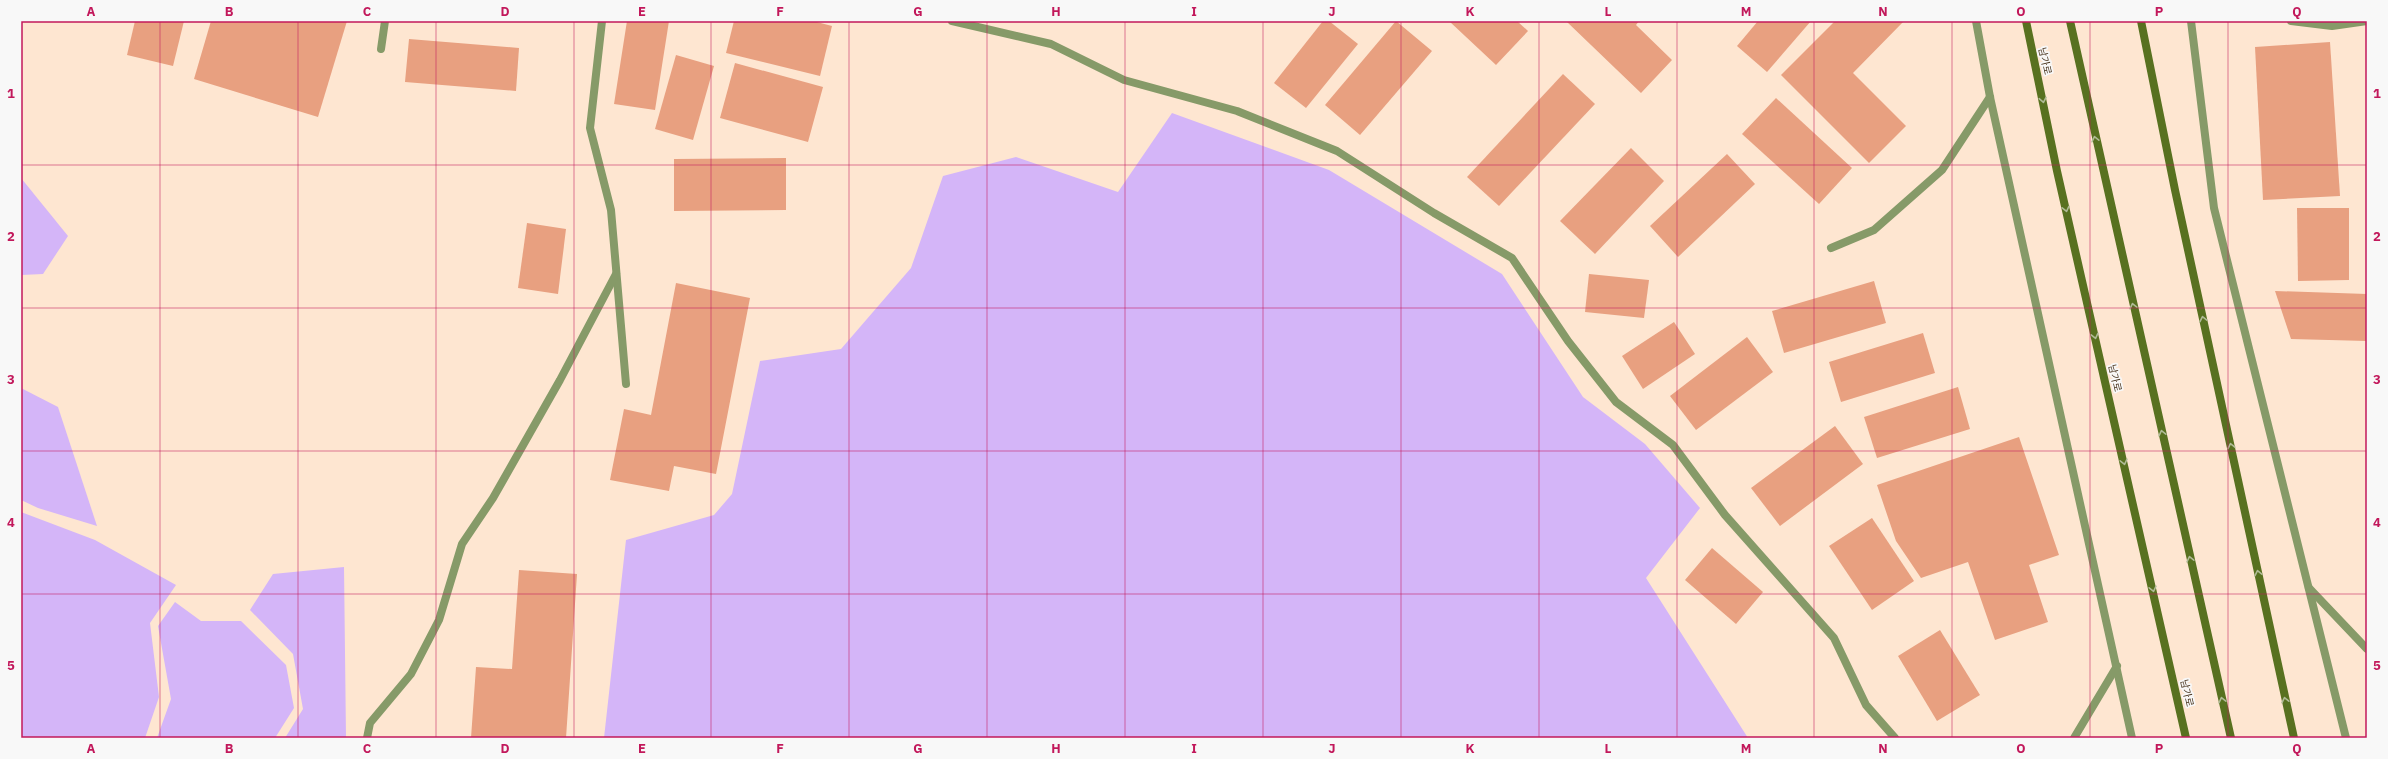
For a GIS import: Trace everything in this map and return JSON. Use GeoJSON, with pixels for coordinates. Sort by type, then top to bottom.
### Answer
{"type":"FeatureCollection","features":[{"type":"Feature","properties":{"kind":"main road","name":"남가로"},"geometry":{"type":"LineString","coordinates":[[2026,21],[2057,171],[2186,738]]}},
{"type":"Feature","properties":{"kind":"main road"},"geometry":{"type":"LineString","coordinates":[[2070,21],[2231,738]]}},
{"type":"Feature","properties":{"kind":"main road"},"geometry":{"type":"LineString","coordinates":[[2141,21],[2175,190],[2294,738]]}},
{"type":"Feature","properties":{"kind":"street"},"geometry":{"type":"LineString","coordinates":[[381,49],[386,21]]}},
{"type":"Feature","properties":{"kind":"street"},"geometry":{"type":"LineString","coordinates":[[602,21],[590,128],[611,210],[626,384]]}},
{"type":"Feature","properties":{"kind":"street"},"geometry":{"type":"LineString","coordinates":[[952,21],[1050,44],[1124,80],[1237,111],[1337,151],[1434,213],[1512,258],[1568,341],[1616,402],[1673,446],[1725,515],[1834,638],[1866,704],[1895,738]]}},
{"type":"Feature","properties":{"kind":"street"},"geometry":{"type":"LineString","coordinates":[[1976,21],[1990,97],[2132,738]]}},
{"type":"Feature","properties":{"kind":"street"},"geometry":{"type":"LineString","coordinates":[[2191,21],[2214,208],[2346,738]]}},
{"type":"Feature","properties":{"kind":"street"},"geometry":{"type":"LineString","coordinates":[[2291,21],[2332,26],[2367,21]]}},
{"type":"Feature","properties":{"kind":"street"},"geometry":{"type":"LineString","coordinates":[[1831,248],[1874,230],[1942,170],[1990,97]]}},
{"type":"Feature","properties":{"kind":"street"},"geometry":{"type":"LineString","coordinates":[[367,738],[370,723],[410,674],[439,620],[462,544],[493,498],[560,380],[616,274]]}},
{"type":"Feature","properties":{"kind":"street"},"geometry":{"type":"LineString","coordinates":[[2308,587],[2367,649]]}},
{"type":"Feature","properties":{"kind":"street"},"geometry":{"type":"LineString","coordinates":[[2074,738],[2117,666]]}},
{"type":"Feature","properties":{"kind":"shaded area"},"geometry":{"type":"Polygon","coordinates":[[[1172,113],[1329,170],[1502,274],[1583,397],[1645,444],[1700,508],[1646,578],[1748,738],[604,738],[626,540],[714,515],[732,494],[760,361],[841,349],[911,268],[943,176],[1016,157],[1118,192],[1172,113]]]}},
{"type":"Feature","properties":{"kind":"shaded area"},"geometry":{"type":"Polygon","coordinates":[[[21,178],[68,236],[43,274],[21,275],[21,178]]]}},
{"type":"Feature","properties":{"kind":"shaded area"},"geometry":{"type":"Polygon","coordinates":[[[21,388],[58,407],[97,526],[38,508],[21,500],[21,388]]]}},
{"type":"Feature","properties":{"kind":"shaded area"},"geometry":{"type":"Polygon","coordinates":[[[21,512],[95,540],[176,585],[150,623],[159,697],[145,738],[21,738],[21,512]]]}},
{"type":"Feature","properties":{"kind":"shaded area"},"geometry":{"type":"Polygon","coordinates":[[[344,567],[346,738],[285,738],[303,709],[293,654],[250,610],[273,574],[344,567]]]}},
{"type":"Feature","properties":{"kind":"shaded area"},"geometry":{"type":"Polygon","coordinates":[[[175,602],[201,621],[241,621],[286,665],[294,708],[275,738],[157,738],[171,699],[158,626],[175,602]]]}},
{"type":"Feature","properties":{"kind":"building"},"geometry":{"type":"Polygon","coordinates":[[[135,21],[184,21],[173,66],[127,55],[135,21]]]}},
{"type":"Feature","properties":{"kind":"building"},"geometry":{"type":"Polygon","coordinates":[[[211,21],[347,21],[318,117],[194,79],[211,21]]]}},
{"type":"Feature","properties":{"kind":"building"},"geometry":{"type":"Polygon","coordinates":[[[627,21],[669,21],[655,110],[614,104],[627,21]]]}},
{"type":"Feature","properties":{"kind":"building"},"geometry":{"type":"Polygon","coordinates":[[[734,21],[813,21],[832,26],[820,76],[726,53],[734,21]]]}},
{"type":"Feature","properties":{"kind":"building"},"geometry":{"type":"Polygon","coordinates":[[[1323,21],[1329,21],[1358,44],[1306,108],[1274,83],[1323,21]]]}},
{"type":"Feature","properties":{"kind":"building"},"geometry":{"type":"Polygon","coordinates":[[[1396,21],[1432,51],[1360,135],[1325,105],[1396,21]]]}},
{"type":"Feature","properties":{"kind":"building"},"geometry":{"type":"Polygon","coordinates":[[[1449,21],[1517,21],[1528,31],[1496,65],[1449,21]]]}},
{"type":"Feature","properties":{"kind":"building"},"geometry":{"type":"Polygon","coordinates":[[[1566,21],[1639,21],[1636,25],[1672,60],[1641,93],[1566,21]]]}},
{"type":"Feature","properties":{"kind":"building"},"geometry":{"type":"Polygon","coordinates":[[[1758,21],[1811,21],[1767,72],[1737,46],[1758,21]]]}},
{"type":"Feature","properties":{"kind":"building"},"geometry":{"type":"Polygon","coordinates":[[[1835,21],[1904,21],[1853,73],[1906,126],[1869,163],[1781,75],[1835,21]]]}},
{"type":"Feature","properties":{"kind":"building"},"geometry":{"type":"Polygon","coordinates":[[[409,39],[519,48],[516,91],[405,82],[409,39]]]}},
{"type":"Feature","properties":{"kind":"building"},"geometry":{"type":"Polygon","coordinates":[[[2330,42],[2340,196],[2263,200],[2255,47],[2330,42]]]}},
{"type":"Feature","properties":{"kind":"building"},"geometry":{"type":"Polygon","coordinates":[[[676,55],[714,66],[693,140],[655,129],[676,55]]]}},
{"type":"Feature","properties":{"kind":"building"},"geometry":{"type":"Polygon","coordinates":[[[735,63],[823,87],[808,142],[720,118],[735,63]]]}},
{"type":"Feature","properties":{"kind":"building"},"geometry":{"type":"Polygon","coordinates":[[[1563,74],[1595,104],[1499,206],[1467,177],[1563,74]]]}},
{"type":"Feature","properties":{"kind":"building"},"geometry":{"type":"Polygon","coordinates":[[[1776,98],[1852,168],[1819,204],[1742,134],[1776,98]]]}},
{"type":"Feature","properties":{"kind":"building"},"geometry":{"type":"Polygon","coordinates":[[[1631,148],[1664,181],[1595,254],[1560,221],[1631,148]]]}},
{"type":"Feature","properties":{"kind":"building"},"geometry":{"type":"Polygon","coordinates":[[[1727,154],[1755,184],[1678,257],[1650,226],[1727,154]]]}},
{"type":"Feature","properties":{"kind":"building"},"geometry":{"type":"Polygon","coordinates":[[[786,158],[786,210],[674,211],[674,159],[786,158]]]}},
{"type":"Feature","properties":{"kind":"building"},"geometry":{"type":"Polygon","coordinates":[[[2297,208],[2349,208],[2349,280],[2298,281],[2297,208]]]}},
{"type":"Feature","properties":{"kind":"building"},"geometry":{"type":"Polygon","coordinates":[[[527,223],[566,229],[558,294],[518,288],[527,223]]]}},
{"type":"Feature","properties":{"kind":"building"},"geometry":{"type":"Polygon","coordinates":[[[1589,274],[1649,280],[1644,318],[1585,312],[1589,274]]]}},
{"type":"Feature","properties":{"kind":"building"},"geometry":{"type":"Polygon","coordinates":[[[1874,281],[1886,323],[1784,353],[1772,311],[1874,281]]]}},
{"type":"Feature","properties":{"kind":"building"},"geometry":{"type":"Polygon","coordinates":[[[676,283],[750,298],[716,474],[674,466],[669,491],[610,480],[624,409],[651,415],[676,283]]]}},
{"type":"Feature","properties":{"kind":"building"},"geometry":{"type":"Polygon","coordinates":[[[2275,291],[2367,294],[2367,341],[2291,339],[2275,291]]]}},
{"type":"Feature","properties":{"kind":"building"},"geometry":{"type":"Polygon","coordinates":[[[1674,322],[1695,354],[1643,389],[1622,356],[1674,322]]]}},
{"type":"Feature","properties":{"kind":"building"},"geometry":{"type":"Polygon","coordinates":[[[1923,333],[1935,373],[1841,402],[1829,362],[1923,333]]]}},
{"type":"Feature","properties":{"kind":"building"},"geometry":{"type":"Polygon","coordinates":[[[1747,337],[1773,372],[1696,430],[1670,396],[1747,337]]]}},
{"type":"Feature","properties":{"kind":"building"},"geometry":{"type":"Polygon","coordinates":[[[1958,387],[1970,429],[1877,458],[1864,417],[1958,387]]]}},
{"type":"Feature","properties":{"kind":"building"},"geometry":{"type":"Polygon","coordinates":[[[1835,426],[1863,464],[1780,526],[1751,488],[1835,426]]]}},
{"type":"Feature","properties":{"kind":"building"},"geometry":{"type":"Polygon","coordinates":[[[2019,437],[2059,555],[2029,565],[2048,622],[1995,640],[1968,562],[1921,578],[1896,541],[1877,485],[2019,437]]]}},
{"type":"Feature","properties":{"kind":"building"},"geometry":{"type":"Polygon","coordinates":[[[1872,518],[1914,581],[1872,610],[1829,546],[1872,518]]]}},
{"type":"Feature","properties":{"kind":"building"},"geometry":{"type":"Polygon","coordinates":[[[1712,548],[1763,592],[1736,624],[1685,580],[1712,548]]]}},
{"type":"Feature","properties":{"kind":"building"},"geometry":{"type":"Polygon","coordinates":[[[519,570],[577,574],[566,738],[471,738],[476,667],[512,669],[519,570]]]}},
{"type":"Feature","properties":{"kind":"building"},"geometry":{"type":"Polygon","coordinates":[[[1940,630],[1980,695],[1937,721],[1898,656],[1940,630]]]}}]}
